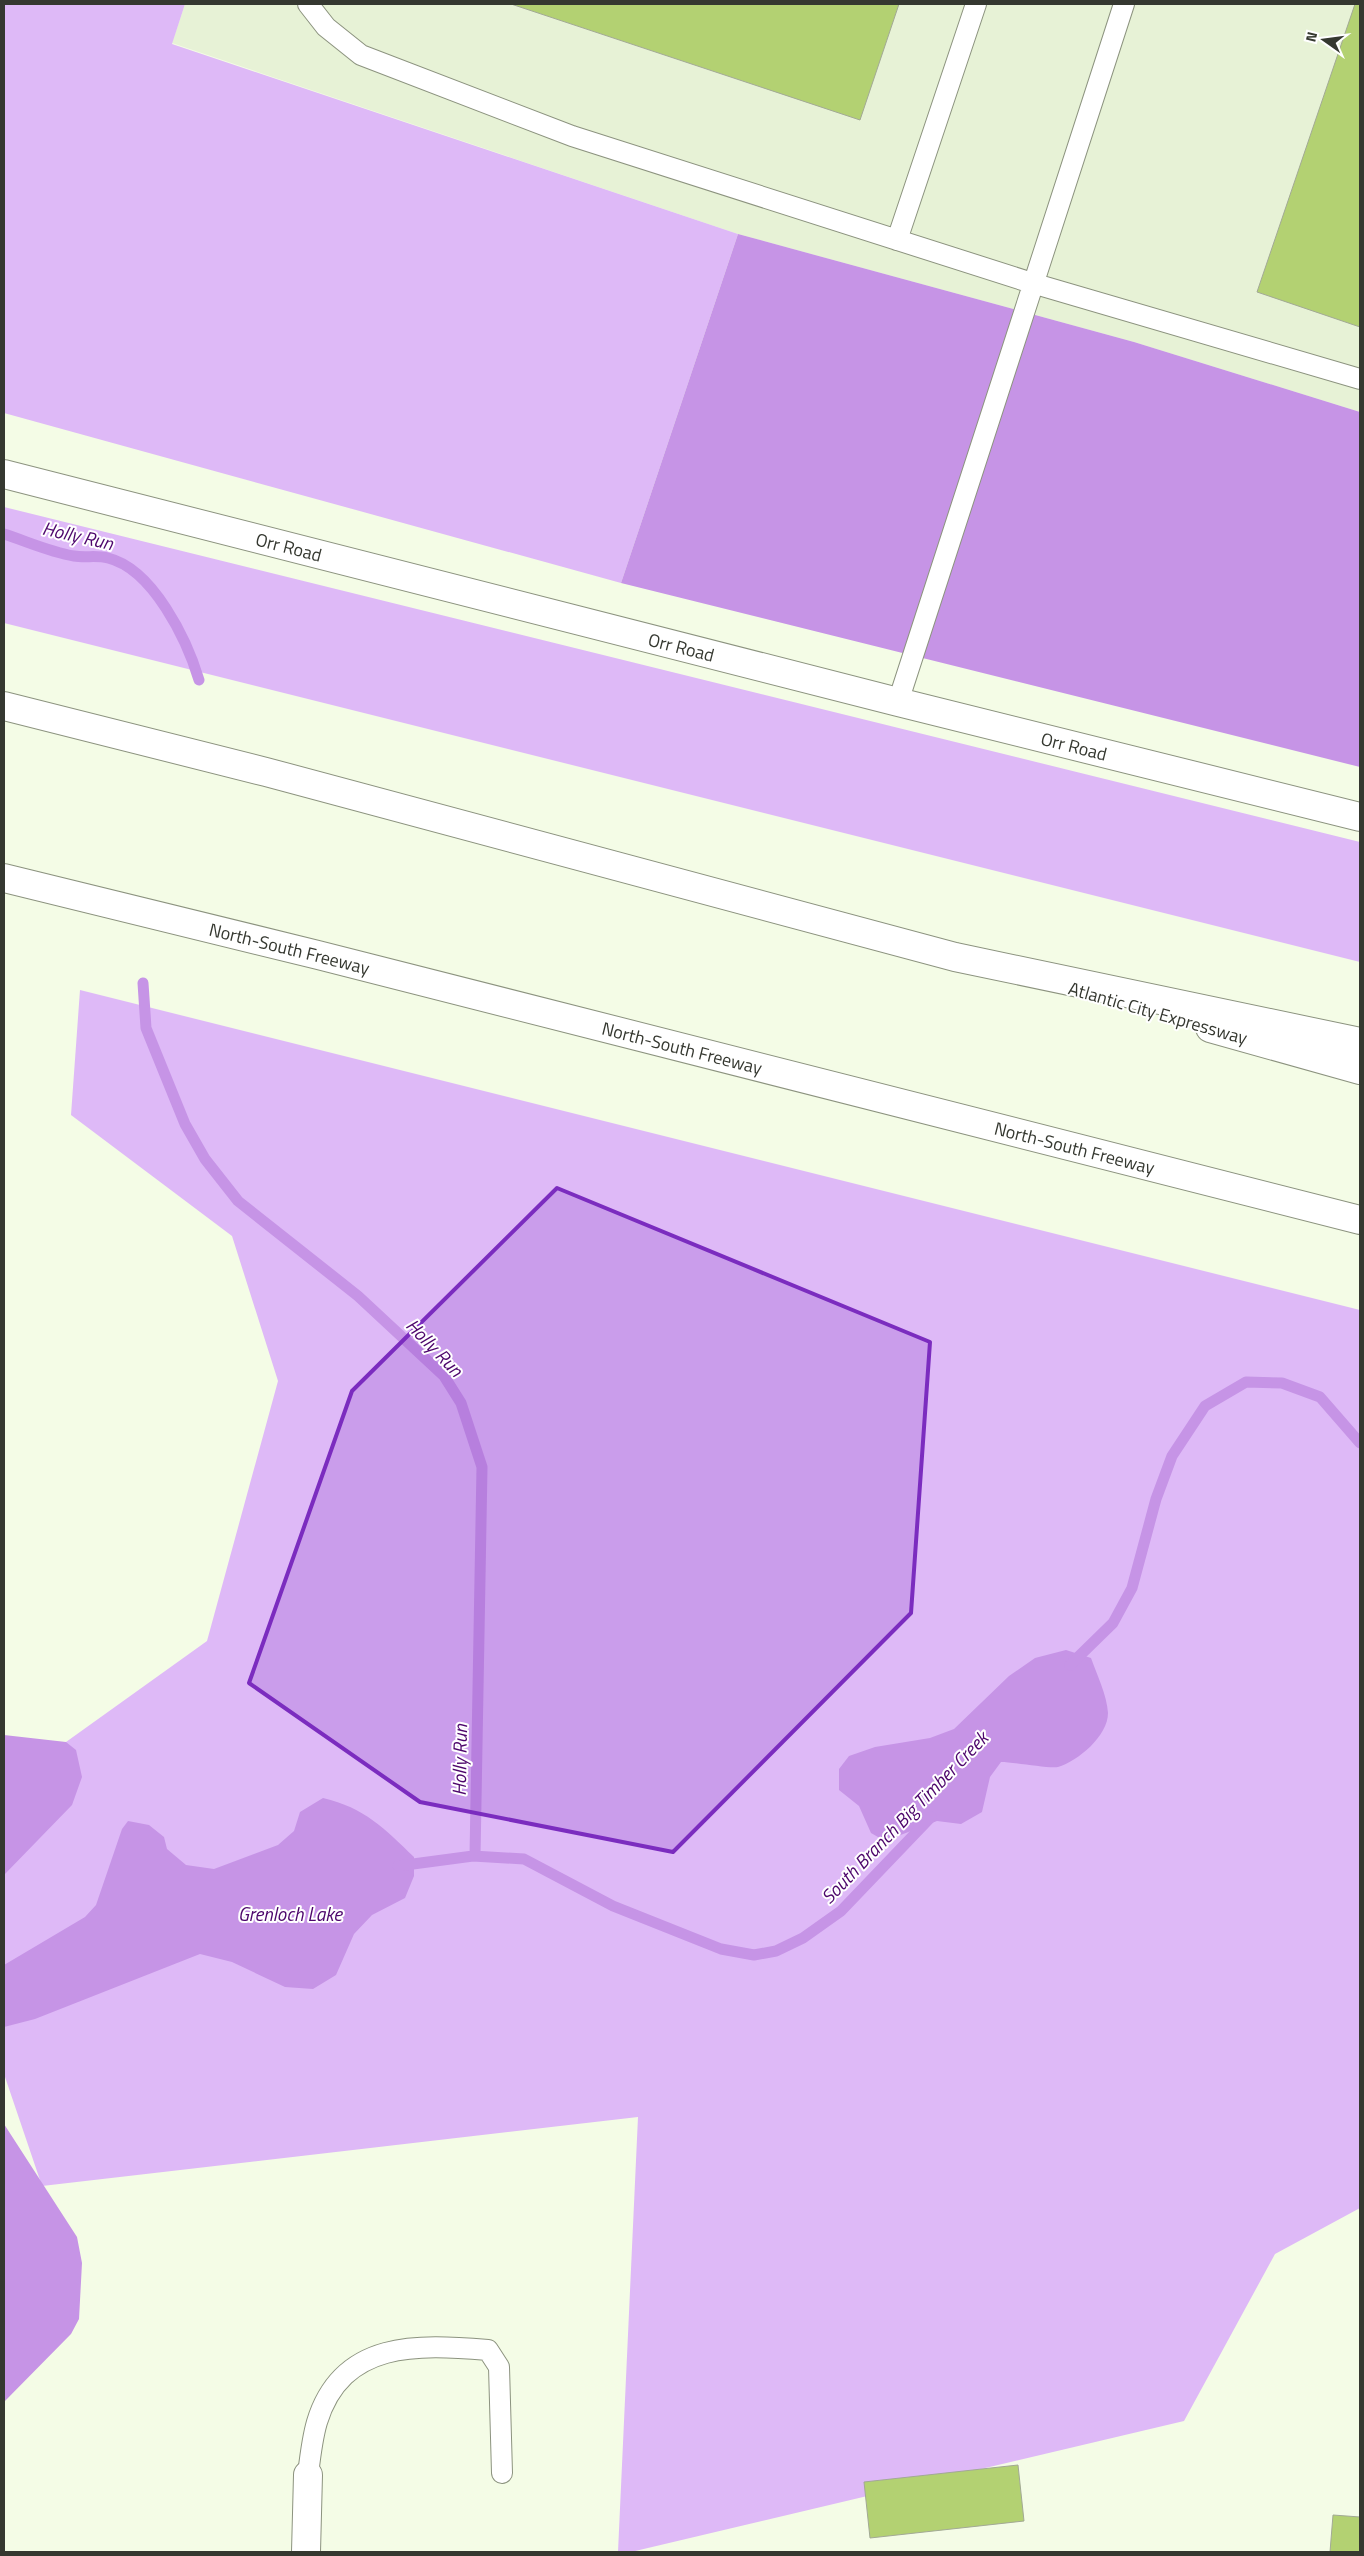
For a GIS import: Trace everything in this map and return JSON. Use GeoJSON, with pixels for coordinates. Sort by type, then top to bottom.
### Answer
{"type":"FeatureCollection","features":[{"type":"Feature","properties":{"kind":"main road","name":"Orr Road"},"geometry":{"type":"LineString","coordinates":[[4,474],[898,702],[1360,817]]}},
{"type":"Feature","properties":{"kind":"main road"},"geometry":{"type":"LineString","coordinates":[[4,706],[276,775],[955,957],[1360,1042]]}},
{"type":"Feature","properties":{"kind":"main road","name":"North-South Freeway"},"geometry":{"type":"LineString","coordinates":[[4,878],[318,955],[1360,1220]]}},
{"type":"Feature","properties":{"kind":"main road","name":"Atlantic City Expressway"},"geometry":{"type":"LineString","coordinates":[[955,957],[1360,1070]]}},
{"type":"Feature","properties":{"kind":"main road"},"geometry":{"type":"LineString","coordinates":[[306,2552],[308,2475]]}},
{"type":"Feature","properties":{"kind":"lane"},"geometry":{"type":"LineString","coordinates":[[308,4],[326,27],[361,55],[572,136],[1032,283],[1360,379]]}},
{"type":"Feature","properties":{"kind":"lane"},"geometry":{"type":"LineString","coordinates":[[897,240],[976,4]]}},
{"type":"Feature","properties":{"kind":"lane"},"geometry":{"type":"LineString","coordinates":[[898,702],[1032,283],[1124,4]]}},
{"type":"Feature","properties":{"kind":"lane"},"geometry":{"type":"LineString","coordinates":[[308,2475],[316,2422],[332,2388],[346,2374],[367,2360],[392,2349],[431,2346],[488,2350],[499,2367],[502,2473]]}},
{"type":"Feature","properties":{"kind":"highlighted area"},"geometry":{"type":"Polygon","coordinates":[[[557,1188],[930,1342],[911,1613],[673,1852],[420,1802],[249,1683],[352,1391],[557,1188]]]}},
{"type":"Feature","properties":{"kind":"shaded area"},"geometry":{"type":"Polygon","coordinates":[[[4,4],[185,4],[172,44],[738,234],[621,583],[4,413],[4,4]]]}},
{"type":"Feature","properties":{"kind":"shaded area"},"geometry":{"type":"Polygon","coordinates":[[[185,4],[1360,4],[1360,412],[1134,342],[738,234],[172,43],[185,4]]]}},
{"type":"Feature","properties":{"kind":"shaded area"},"geometry":{"type":"Polygon","coordinates":[[[4,507],[1360,842],[1360,962],[4,623],[4,507]]]}},
{"type":"Feature","properties":{"kind":"shaded area"},"geometry":{"type":"Polygon","coordinates":[[[80,990],[1360,1310],[1360,2208],[1275,2254],[1184,2421],[631,2552],[618,2552],[638,2117],[42,2186],[4,2074],[4,1855],[66,1742],[207,1641],[278,1381],[232,1236],[71,1115],[80,990]]]}},
{"type":"Feature","properties":{"kind":"water"},"geometry":{"type":"Polygon","coordinates":[[[738,234],[1134,342],[1360,412],[1360,767],[621,583],[738,234]]]}},
{"type":"Feature","properties":{"kind":"water"},"geometry":{"type":"Polygon","coordinates":[[[1066,1650],[1091,1658],[1106,1699],[1107,1722],[1097,1739],[1083,1753],[1058,1767],[1001,1762],[990,1777],[982,1812],[961,1824],[937,1821],[885,1841],[871,1833],[859,1806],[839,1790],[839,1769],[849,1756],[875,1747],[930,1738],[954,1729],[1009,1676],[1035,1658],[1066,1650]]]}},
{"type":"Feature","properties":{"kind":"water"},"geometry":{"type":"Polygon","coordinates":[[[4,1735],[66,1742],[76,1750],[82,1777],[72,1805],[4,1875],[4,1735]]]}},
{"type":"Feature","properties":{"kind":"water","name":"Grenloch Lake"},"geometry":{"type":"Polygon","coordinates":[[[323,1798],[351,1807],[373,1820],[414,1857],[414,1876],[405,1898],[372,1915],[354,1934],[336,1975],[313,1989],[285,1987],[232,1962],[200,1954],[35,2019],[4,2027],[4,1965],[85,1917],[96,1905],[122,1829],[128,1821],[149,1825],[164,1837],[167,1849],[186,1865],[214,1869],[278,1845],[294,1831],[300,1812],[323,1798]]]}},
{"type":"Feature","properties":{"kind":"water"},"geometry":{"type":"Polygon","coordinates":[[[4,2124],[77,2237],[82,2263],[79,2319],[71,2334],[4,2402],[4,2124]]]}},
{"type":"Feature","properties":{"kind":"building"},"geometry":{"type":"Polygon","coordinates":[[[511,4],[899,4],[860,120],[511,4]]]}},
{"type":"Feature","properties":{"kind":"building"},"geometry":{"type":"Polygon","coordinates":[[[1355,4],[1360,4],[1360,327],[1257,292],[1355,4]]]}},
{"type":"Feature","properties":{"kind":"building"},"geometry":{"type":"Polygon","coordinates":[[[1018,2465],[1024,2521],[870,2538],[864,2482],[1018,2465]]]}},
{"type":"Feature","properties":{"kind":"building"},"geometry":{"type":"Polygon","coordinates":[[[1333,2515],[1360,2517],[1360,2552],[1330,2552],[1333,2515]]]}},
{"type":"Feature","properties":{"kind":"waterway","name":"Holly Run"},"geometry":{"type":"LineString","coordinates":[[4,534],[65,554],[78,557],[108,558],[124,565],[140,576],[166,608],[177,627],[199,680]]}},
{"type":"Feature","properties":{"kind":"waterway","name":"Holly Run"},"geometry":{"type":"LineString","coordinates":[[143,983],[146,1028],[185,1124],[205,1159],[238,1201],[358,1296],[444,1376],[461,1403],[482,1467],[475,1856]]}},
{"type":"Feature","properties":{"kind":"waterway","name":"South Branch Big Timber Creek"},"geometry":{"type":"LineString","coordinates":[[1070,1665],[1113,1623],[1132,1588],[1156,1499],[1172,1456],[1205,1406],[1246,1382],[1282,1383],[1320,1397],[1360,1443]]}},
{"type":"Feature","properties":{"kind":"waterway","name":"South Branch Big Timber Creek"},"geometry":{"type":"LineString","coordinates":[[398,1866],[473,1856],[524,1859],[613,1906],[721,1949],[754,1955],[776,1951],[803,1938],[841,1911],[931,1817]]}}]}
